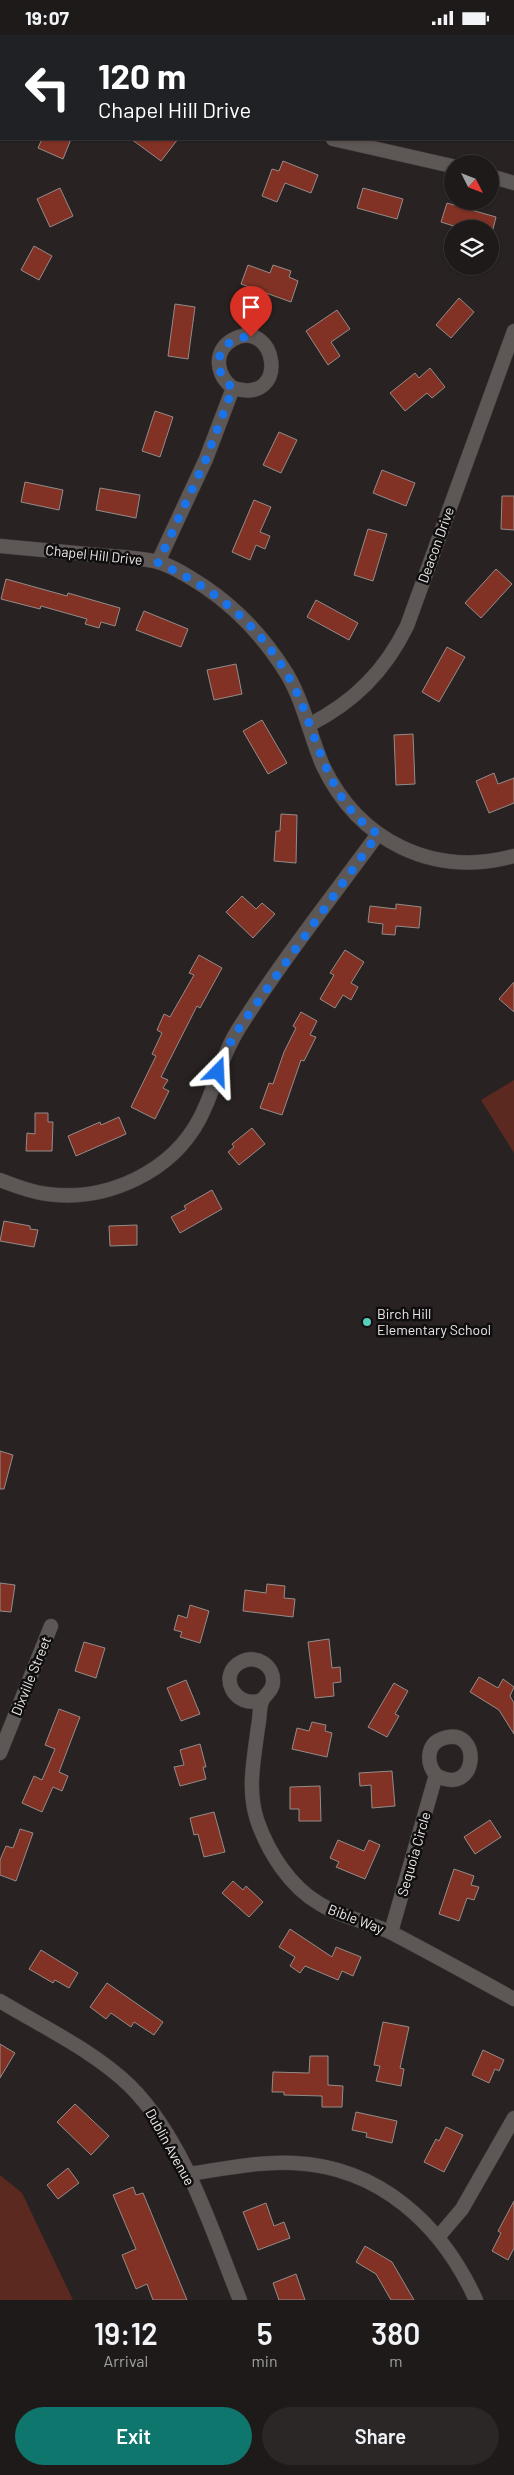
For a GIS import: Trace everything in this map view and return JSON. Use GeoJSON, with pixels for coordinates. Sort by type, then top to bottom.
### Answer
{"type":"FeatureCollection","features":[{"type":"Feature","properties":{"kind":"street"},"geometry":{"type":"LineString","coordinates":[[337,140],[444,164]]}},
{"type":"Feature","properties":{"kind":"street"},"geometry":{"type":"LineString","coordinates":[[499,179],[514,183]]}},
{"type":"Feature","properties":{"kind":"street","name":"Deacon Drive"},"geometry":{"type":"LineString","coordinates":[[309,725],[347,702],[365,687],[394,651],[407,625],[514,331]]}},
{"type":"Feature","properties":{"kind":"street"},"geometry":{"type":"LineString","coordinates":[[158,563],[206,459],[233,388]]}},
{"type":"Feature","properties":{"kind":"street","name":"Chapel Hill Drive"},"geometry":{"type":"LineString","coordinates":[[0,547],[132,558],[158,563],[184,574],[240,613],[262,639],[288,676],[309,725],[323,765],[357,817],[378,834],[404,848],[444,861],[486,861],[514,856]]}},
{"type":"Feature","properties":{"kind":"street"},"geometry":{"type":"LineString","coordinates":[[0,1180],[47,1194],[85,1195],[121,1186],[157,1167],[172,1155],[199,1120],[232,1039],[378,834]]}},
{"type":"Feature","properties":{"kind":"street","name":"Dixville Street"},"geometry":{"type":"LineString","coordinates":[[0,1753],[51,1626]]}},
{"type":"Feature","properties":{"kind":"street","name":"Bible Way"},"geometry":{"type":"LineString","coordinates":[[262,1700],[251,1779],[251,1793],[258,1821],[270,1851],[285,1872],[320,1904],[391,1933],[514,1999]]}},
{"type":"Feature","properties":{"kind":"street","name":"Sequoia Circle"},"geometry":{"type":"LineString","coordinates":[[391,1933],[436,1775]]}},
{"type":"Feature","properties":{"kind":"street","name":"Dublin Avenue"},"geometry":{"type":"LineString","coordinates":[[0,2001],[86,2053],[128,2085],[148,2106],[161,2125],[188,2174],[240,2300]]}},
{"type":"Feature","properties":{"kind":"street"},"geometry":{"type":"LineString","coordinates":[[439,2236],[462,2209],[514,2118]]}},
{"type":"Feature","properties":{"kind":"street"},"geometry":{"type":"LineString","coordinates":[[188,2174],[264,2163],[295,2163],[342,2172],[380,2189],[400,2201],[439,2236],[457,2262],[476,2300]]}},
{"type":"Feature","properties":{"kind":"shaded area"},"geometry":{"type":"Polygon","coordinates":[[[514,1080],[514,1153],[481,1100],[514,1080]]]}},
{"type":"Feature","properties":{"kind":"shaded area"},"geometry":{"type":"Polygon","coordinates":[[[0,2175],[22,2193],[73,2300],[0,2300],[0,2175]]]}},
{"type":"Feature","properties":{"kind":"building"},"geometry":{"type":"Polygon","coordinates":[[[42,140],[71,140],[63,159],[38,148],[42,140]]]}},
{"type":"Feature","properties":{"kind":"building"},"geometry":{"type":"Polygon","coordinates":[[[132,140],[177,140],[161,161],[132,140]]]}},
{"type":"Feature","properties":{"kind":"building"},"geometry":{"type":"Polygon","coordinates":[[[283,161],[318,175],[311,193],[285,183],[277,202],[262,196],[272,169],[279,171],[283,161]]]}},
{"type":"Feature","properties":{"kind":"building"},"geometry":{"type":"Polygon","coordinates":[[[60,188],[73,216],[50,227],[37,199],[60,188]]]}},
{"type":"Feature","properties":{"kind":"building"},"geometry":{"type":"Polygon","coordinates":[[[363,188],[403,199],[397,219],[357,208],[363,188]]]}},
{"type":"Feature","properties":{"kind":"building"},"geometry":{"type":"Polygon","coordinates":[[[445,210],[472,210],[496,217],[495,220],[444,220],[444,223],[441,222],[445,210]]]}},
{"type":"Feature","properties":{"kind":"building"},"geometry":{"type":"Polygon","coordinates":[[[34,246],[52,256],[39,280],[21,270],[34,246]]]}},
{"type":"Feature","properties":{"kind":"building"},"geometry":{"type":"Polygon","coordinates":[[[248,265],[270,273],[273,265],[291,271],[289,277],[298,281],[291,302],[241,284],[248,265]]]}},
{"type":"Feature","properties":{"kind":"building"},"geometry":{"type":"Polygon","coordinates":[[[459,298],[474,312],[451,338],[436,325],[459,298]]]}},
{"type":"Feature","properties":{"kind":"building"},"geometry":{"type":"Polygon","coordinates":[[[175,304],[195,307],[188,359],[168,356],[175,304]]]}},
{"type":"Feature","properties":{"kind":"building"},"geometry":{"type":"Polygon","coordinates":[[[337,310],[350,329],[331,342],[340,356],[328,365],[306,331],[337,310]]]}},
{"type":"Feature","properties":{"kind":"building"},"geometry":{"type":"Polygon","coordinates":[[[430,368],[445,387],[432,398],[427,393],[405,411],[390,393],[415,373],[419,378],[430,368]]]}},
{"type":"Feature","properties":{"kind":"building"},"geometry":{"type":"Polygon","coordinates":[[[155,411],[173,417],[160,457],[142,451],[155,411]]]}},
{"type":"Feature","properties":{"kind":"building"},"geometry":{"type":"Polygon","coordinates":[[[279,432],[297,440],[281,473],[263,465],[279,432]]]}},
{"type":"Feature","properties":{"kind":"building"},"geometry":{"type":"Polygon","coordinates":[[[382,470],[415,483],[406,506],[373,493],[382,470]]]}},
{"type":"Feature","properties":{"kind":"building"},"geometry":{"type":"Polygon","coordinates":[[[25,482],[63,490],[59,510],[21,502],[25,482]]]}},
{"type":"Feature","properties":{"kind":"building"},"geometry":{"type":"Polygon","coordinates":[[[100,488],[140,495],[136,518],[96,510],[100,488]]]}},
{"type":"Feature","properties":{"kind":"building"},"geometry":{"type":"Polygon","coordinates":[[[502,496],[514,496],[514,530],[501,529],[502,496]]]}},
{"type":"Feature","properties":{"kind":"building"},"geometry":{"type":"Polygon","coordinates":[[[254,500],[271,507],[260,532],[270,536],[265,549],[256,545],[250,560],[232,552],[254,500]]]}},
{"type":"Feature","properties":{"kind":"building"},"geometry":{"type":"Polygon","coordinates":[[[368,529],[387,534],[373,581],[354,575],[368,529]]]}},
{"type":"Feature","properties":{"kind":"building"},"geometry":{"type":"Polygon","coordinates":[[[496,569],[512,584],[481,618],[465,603],[496,569]]]}},
{"type":"Feature","properties":{"kind":"building"},"geometry":{"type":"Polygon","coordinates":[[[6,579],[67,596],[68,593],[120,608],[115,626],[101,622],[99,628],[85,624],[87,619],[41,606],[40,609],[1,599],[6,579]]]}},
{"type":"Feature","properties":{"kind":"building"},"geometry":{"type":"Polygon","coordinates":[[[316,600],[358,623],[349,640],[307,617],[316,600]]]}},
{"type":"Feature","properties":{"kind":"building"},"geometry":{"type":"Polygon","coordinates":[[[144,611],[188,629],[181,647],[136,630],[144,611]]]}},
{"type":"Feature","properties":{"kind":"building"},"geometry":{"type":"Polygon","coordinates":[[[447,647],[465,657],[439,702],[422,692],[447,647]]]}},
{"type":"Feature","properties":{"kind":"building"},"geometry":{"type":"Polygon","coordinates":[[[236,664],[242,694],[214,700],[207,670],[236,664]]]}},
{"type":"Feature","properties":{"kind":"building"},"geometry":{"type":"Polygon","coordinates":[[[262,720],[287,763],[268,774],[243,731],[262,720]]]}},
{"type":"Feature","properties":{"kind":"building"},"geometry":{"type":"Polygon","coordinates":[[[413,734],[415,784],[396,785],[394,735],[413,734]]]}},
{"type":"Feature","properties":{"kind":"building"},"geometry":{"type":"Polygon","coordinates":[[[494,773],[498,784],[514,778],[514,803],[489,813],[476,781],[494,773]]]}},
{"type":"Feature","properties":{"kind":"building"},"geometry":{"type":"Polygon","coordinates":[[[281,814],[297,815],[296,863],[274,861],[276,831],[280,831],[281,814]]]}},
{"type":"Feature","properties":{"kind":"building"},"geometry":{"type":"Polygon","coordinates":[[[242,896],[256,909],[262,903],[275,914],[253,938],[226,912],[242,896]]]}},
{"type":"Feature","properties":{"kind":"building"},"geometry":{"type":"Polygon","coordinates":[[[396,904],[421,907],[419,928],[396,926],[395,935],[382,934],[383,924],[368,922],[370,906],[396,909],[396,904]]]}},
{"type":"Feature","properties":{"kind":"building"},"geometry":{"type":"Polygon","coordinates":[[[345,950],[364,962],[351,983],[358,987],[351,1000],[343,995],[335,1008],[320,999],[334,975],[330,973],[345,950]]]}},
{"type":"Feature","properties":{"kind":"building"},"geometry":{"type":"Polygon","coordinates":[[[199,955],[222,968],[200,1008],[197,1006],[161,1077],[168,1080],[163,1088],[169,1091],[155,1119],[131,1107],[156,1056],[152,1054],[162,1033],[157,1030],[164,1014],[170,1017],[194,975],[189,973],[199,955]]]}},
{"type":"Feature","properties":{"kind":"building"},"geometry":{"type":"Polygon","coordinates":[[[514,982],[514,1012],[499,999],[514,982]]]}},
{"type":"Feature","properties":{"kind":"building"},"geometry":{"type":"Polygon","coordinates":[[[301,1012],[317,1021],[310,1035],[316,1037],[304,1061],[301,1060],[282,1115],[260,1108],[269,1083],[273,1084],[284,1052],[296,1028],[293,1026],[301,1012]]]}},
{"type":"Feature","properties":{"kind":"building"},"geometry":{"type":"Polygon","coordinates":[[[35,1113],[48,1113],[48,1122],[53,1122],[52,1151],[26,1151],[27,1133],[35,1134],[35,1113]]]}},
{"type":"Feature","properties":{"kind":"building"},"geometry":{"type":"Polygon","coordinates":[[[119,1117],[126,1134],[76,1156],[68,1136],[100,1122],[101,1125],[119,1117]]]}},
{"type":"Feature","properties":{"kind":"building"},"geometry":{"type":"Polygon","coordinates":[[[252,1128],[265,1144],[239,1165],[228,1152],[234,1147],[232,1144],[252,1128]]]}},
{"type":"Feature","properties":{"kind":"building"},"geometry":{"type":"Polygon","coordinates":[[[212,1190],[222,1209],[180,1233],[171,1217],[186,1209],[184,1206],[212,1190]]]}},
{"type":"Feature","properties":{"kind":"building"},"geometry":{"type":"Polygon","coordinates":[[[4,1221],[30,1226],[30,1229],[38,1230],[34,1247],[0,1241],[4,1221]]]}},
{"type":"Feature","properties":{"kind":"building"},"geometry":{"type":"Polygon","coordinates":[[[137,1225],[137,1245],[110,1246],[109,1226],[137,1225]]]}},
{"type":"Feature","properties":{"kind":"building"},"geometry":{"type":"Polygon","coordinates":[[[0,1451],[13,1455],[4,1489],[0,1489],[0,1451]]]}},
{"type":"Feature","properties":{"kind":"building"},"geometry":{"type":"Polygon","coordinates":[[[0,1583],[15,1585],[11,1612],[0,1611],[0,1583]]]}},
{"type":"Feature","properties":{"kind":"building"},"geometry":{"type":"Polygon","coordinates":[[[267,1584],[285,1586],[284,1598],[295,1599],[293,1617],[243,1611],[245,1590],[266,1593],[267,1584]]]}},
{"type":"Feature","properties":{"kind":"building"},"geometry":{"type":"Polygon","coordinates":[[[190,1605],[209,1611],[200,1643],[180,1637],[182,1632],[174,1630],[178,1615],[187,1618],[190,1605]]]}},
{"type":"Feature","properties":{"kind":"building"},"geometry":{"type":"Polygon","coordinates":[[[329,1639],[332,1668],[340,1667],[341,1682],[333,1683],[334,1696],[315,1698],[308,1642],[329,1639]]]}},
{"type":"Feature","properties":{"kind":"building"},"geometry":{"type":"Polygon","coordinates":[[[84,1642],[105,1648],[96,1678],[75,1671],[84,1642]]]}},
{"type":"Feature","properties":{"kind":"building"},"geometry":{"type":"Polygon","coordinates":[[[479,1677],[498,1688],[503,1679],[514,1687],[510,1696],[514,1703],[514,1734],[499,1710],[470,1692],[479,1677]]]}},
{"type":"Feature","properties":{"kind":"building"},"geometry":{"type":"Polygon","coordinates":[[[186,1680],[200,1714],[181,1721],[167,1688],[186,1680]]]}},
{"type":"Feature","properties":{"kind":"building"},"geometry":{"type":"Polygon","coordinates":[[[394,1683],[408,1691],[395,1714],[399,1716],[387,1737],[368,1727],[394,1683]]]}},
{"type":"Feature","properties":{"kind":"building"},"geometry":{"type":"Polygon","coordinates":[[[59,1709],[80,1717],[59,1772],[68,1776],[62,1791],[53,1787],[42,1812],[22,1803],[34,1776],[42,1780],[55,1749],[45,1745],[59,1709]]]}},
{"type":"Feature","properties":{"kind":"building"},"geometry":{"type":"Polygon","coordinates":[[[312,1722],[326,1725],[325,1731],[332,1733],[327,1757],[292,1749],[297,1728],[309,1731],[312,1722]]]}},
{"type":"Feature","properties":{"kind":"building"},"geometry":{"type":"Polygon","coordinates":[[[200,1744],[206,1767],[203,1767],[206,1779],[180,1786],[174,1767],[184,1765],[180,1750],[200,1744]]]}},
{"type":"Feature","properties":{"kind":"building"},"geometry":{"type":"Polygon","coordinates":[[[392,1771],[395,1806],[372,1808],[371,1785],[360,1786],[359,1773],[392,1771]]]}},
{"type":"Feature","properties":{"kind":"building"},"geometry":{"type":"Polygon","coordinates":[[[320,1786],[321,1821],[299,1821],[299,1809],[290,1809],[290,1787],[320,1786]]]}},
{"type":"Feature","properties":{"kind":"building"},"geometry":{"type":"Polygon","coordinates":[[[214,1812],[225,1852],[204,1857],[198,1834],[194,1835],[190,1818],[214,1812]]]}},
{"type":"Feature","properties":{"kind":"building"},"geometry":{"type":"Polygon","coordinates":[[[490,1820],[501,1837],[475,1854],[464,1837],[490,1820]]]}},
{"type":"Feature","properties":{"kind":"building"},"geometry":{"type":"Polygon","coordinates":[[[20,1829],[33,1833],[16,1881],[0,1875],[0,1860],[6,1846],[13,1848],[20,1829]]]}},
{"type":"Feature","properties":{"kind":"building"},"geometry":{"type":"Polygon","coordinates":[[[338,1840],[364,1851],[369,1840],[380,1845],[365,1879],[336,1867],[339,1862],[330,1858],[338,1840]]]}},
{"type":"Feature","properties":{"kind":"building"},"geometry":{"type":"Polygon","coordinates":[[[454,1869],[474,1876],[471,1885],[479,1887],[474,1900],[467,1898],[459,1921],[439,1914],[454,1869]]]}},
{"type":"Feature","properties":{"kind":"building"},"geometry":{"type":"Polygon","coordinates":[[[233,1881],[243,1890],[246,1886],[263,1902],[249,1917],[222,1893],[233,1881]]]}},
{"type":"Feature","properties":{"kind":"building"},"geometry":{"type":"Polygon","coordinates":[[[290,1929],[332,1957],[336,1947],[361,1957],[353,1976],[342,1971],[338,1980],[305,1966],[300,1973],[290,1966],[295,1957],[279,1947],[290,1929]]]}},
{"type":"Feature","properties":{"kind":"building"},"geometry":{"type":"Polygon","coordinates":[[[41,1950],[78,1973],[69,1988],[55,1980],[53,1983],[29,1969],[41,1950]]]}},
{"type":"Feature","properties":{"kind":"building"},"geometry":{"type":"Polygon","coordinates":[[[107,1983],[163,2022],[154,2035],[134,2022],[131,2027],[111,2013],[106,2019],[90,2007],[107,1983]]]}},
{"type":"Feature","properties":{"kind":"building"},"geometry":{"type":"Polygon","coordinates":[[[383,2022],[409,2027],[400,2068],[404,2069],[401,2086],[376,2081],[380,2066],[374,2065],[383,2022]]]}},
{"type":"Feature","properties":{"kind":"building"},"geometry":{"type":"Polygon","coordinates":[[[0,2044],[15,2053],[0,2078],[0,2044]]]}},
{"type":"Feature","properties":{"kind":"building"},"geometry":{"type":"Polygon","coordinates":[[[483,2050],[504,2060],[499,2071],[495,2069],[489,2083],[472,2075],[483,2050]]]}},
{"type":"Feature","properties":{"kind":"building"},"geometry":{"type":"Polygon","coordinates":[[[310,2056],[328,2056],[328,2085],[343,2086],[342,2107],[322,2107],[322,2096],[284,2095],[284,2092],[272,2092],[273,2072],[309,2073],[310,2056]]]}},
{"type":"Feature","properties":{"kind":"building"},"geometry":{"type":"Polygon","coordinates":[[[75,2104],[109,2136],[91,2155],[57,2122],[75,2104]]]}},
{"type":"Feature","properties":{"kind":"building"},"geometry":{"type":"Polygon","coordinates":[[[356,2112],[397,2121],[392,2143],[366,2137],[367,2133],[352,2130],[356,2112]]]}},
{"type":"Feature","properties":{"kind":"building"},"geometry":{"type":"Polygon","coordinates":[[[446,2127],[463,2135],[444,2172],[424,2162],[436,2139],[439,2141],[446,2127]]]}},
{"type":"Feature","properties":{"kind":"building"},"geometry":{"type":"Polygon","coordinates":[[[68,2168],[79,2183],[58,2199],[47,2185],[68,2168]]]}},
{"type":"Feature","properties":{"kind":"building"},"geometry":{"type":"Polygon","coordinates":[[[133,2187],[136,2195],[143,2193],[187,2300],[153,2300],[147,2284],[136,2289],[122,2255],[136,2249],[113,2195],[133,2187]]]}},
{"type":"Feature","properties":{"kind":"building"},"geometry":{"type":"Polygon","coordinates":[[[514,2201],[514,2248],[508,2260],[492,2251],[501,2233],[498,2231],[514,2201]]]}},
{"type":"Feature","properties":{"kind":"building"},"geometry":{"type":"Polygon","coordinates":[[[266,2203],[274,2226],[284,2222],[290,2238],[258,2250],[243,2212],[266,2203]]]}},
{"type":"Feature","properties":{"kind":"building"},"geometry":{"type":"Polygon","coordinates":[[[365,2246],[392,2262],[414,2300],[391,2300],[376,2274],[356,2262],[365,2246]]]}},
{"type":"Feature","properties":{"kind":"building"},"geometry":{"type":"Polygon","coordinates":[[[296,2274],[305,2300],[279,2300],[273,2283],[296,2274]]]}},
{"type":"Feature","properties":{"kind":"place","name":"Birch Hill Elementary School"},"geometry":{"type":"Point","coordinates":[367,1322]}},
{"type":"Feature","properties":{"kind":"route"},"geometry":{"type":"LineString","coordinates":[[218,1072],[232,1039],[244,1021],[378,834],[357,817],[333,783],[323,765],[300,701],[288,676],[257,633],[240,613],[222,599],[184,574],[158,563],[206,459],[233,388],[221,376],[219,359],[222,351],[234,339],[251,337]]}}]}
